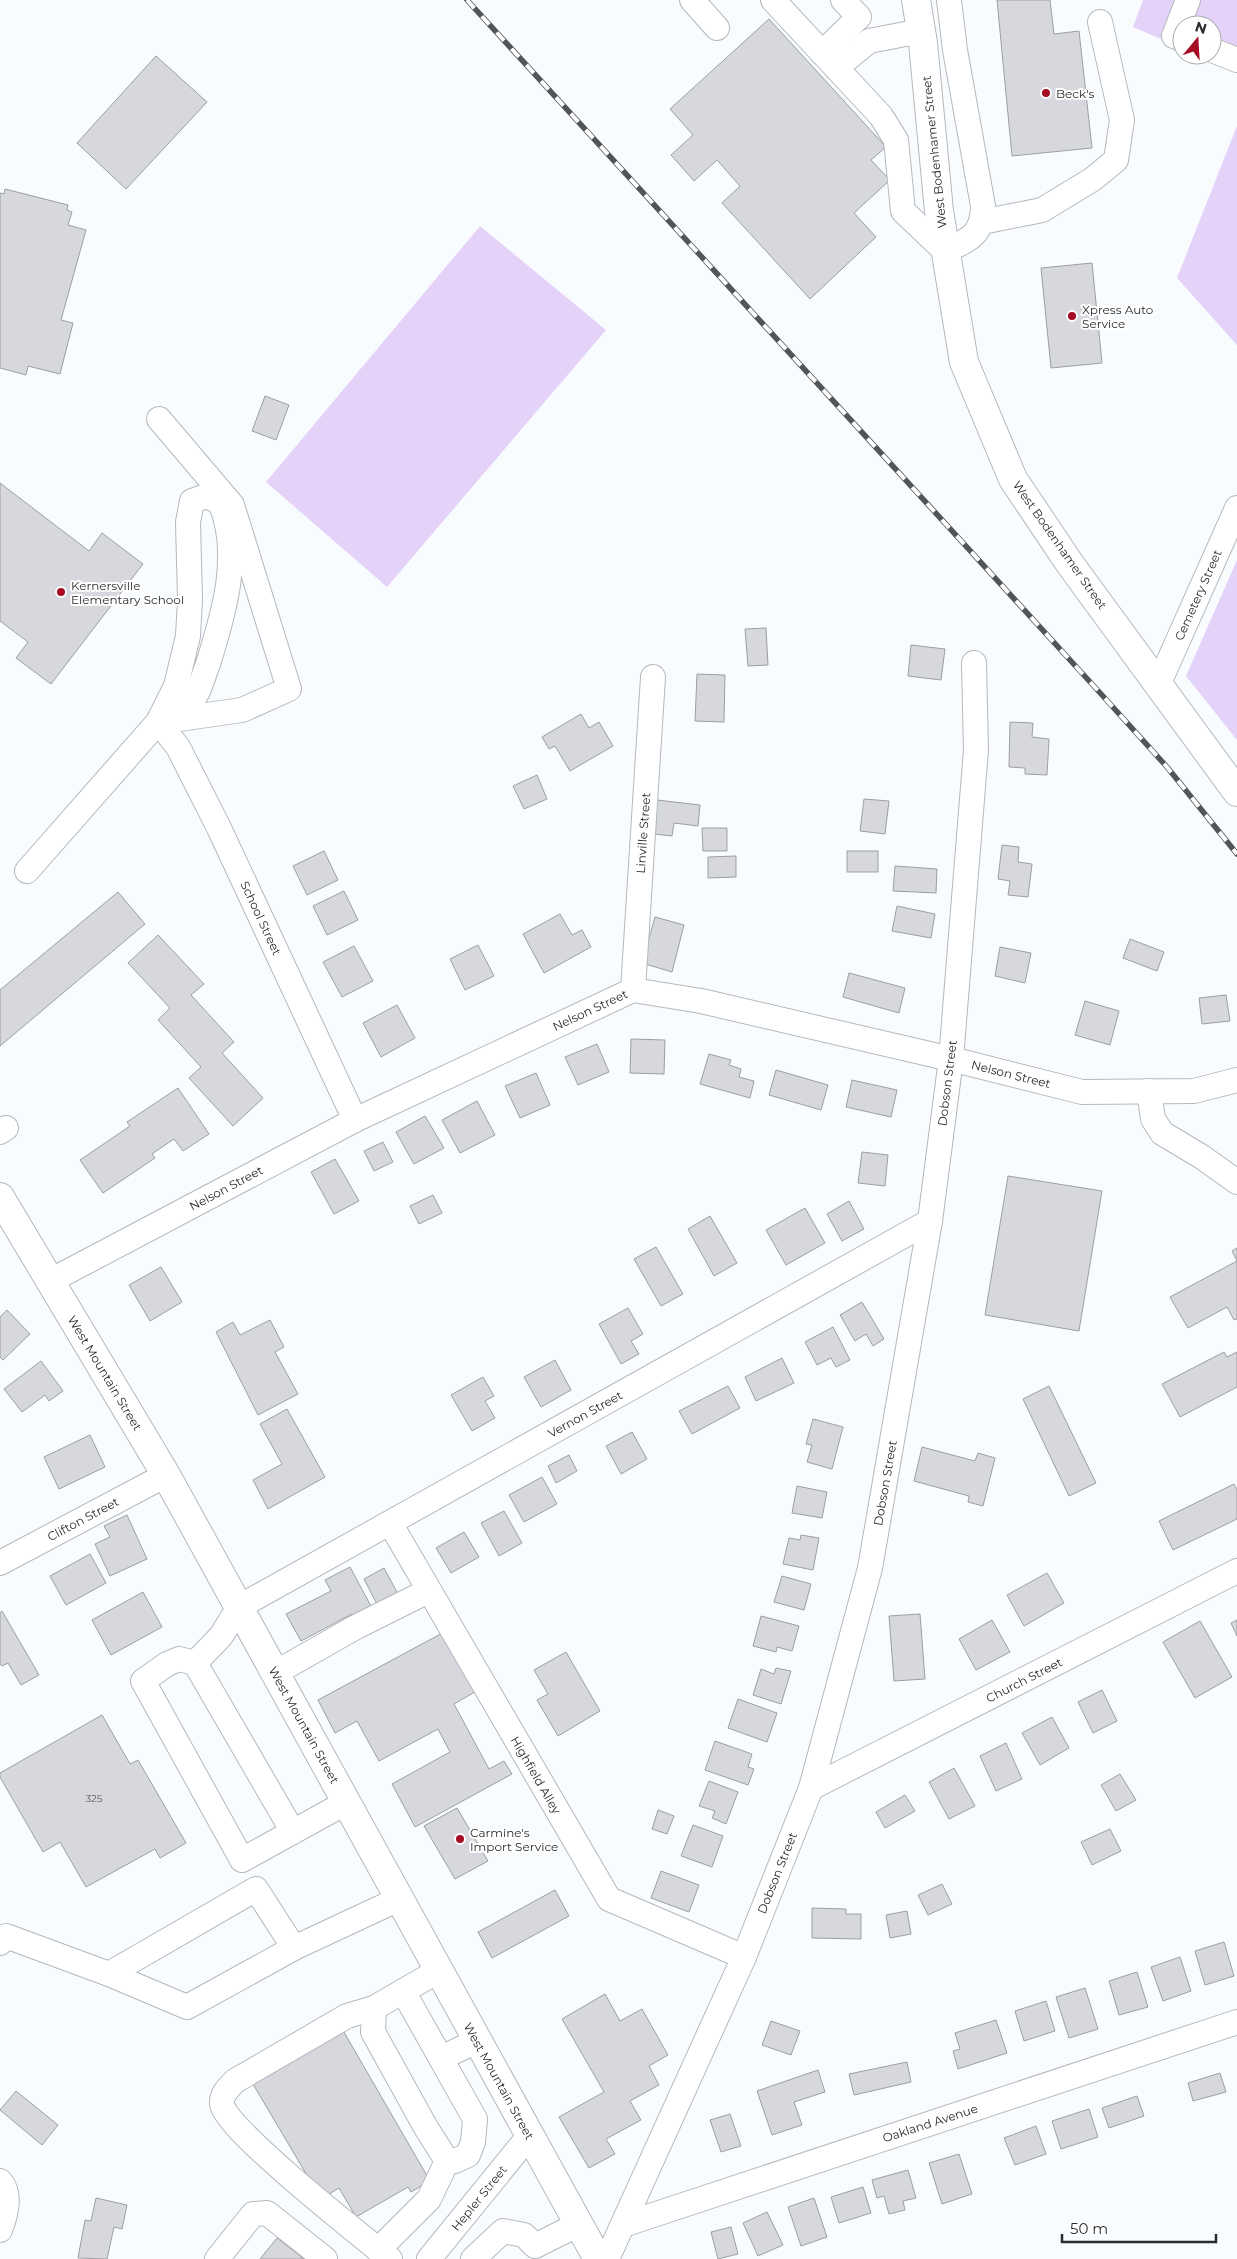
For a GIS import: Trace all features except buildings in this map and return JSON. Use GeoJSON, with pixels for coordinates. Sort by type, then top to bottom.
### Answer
{"type":"FeatureCollection","features":[{"type":"Feature","properties":{"kind":"main road","name":"West Bodenhamer Street"},"geometry":{"type":"LineString","coordinates":[[916,0],[921,31],[939,211],[964,362],[1013,478],[1070,564],[1237,792]]}},
{"type":"Feature","properties":{"kind":"main road","name":"West Mountain Street"},"geometry":{"type":"LineString","coordinates":[[0,1197],[166,1475],[598,2259]]}},
{"type":"Feature","properties":{"kind":"street"},"geometry":{"type":"LineString","coordinates":[[692,0],[717,28]]}},
{"type":"Feature","properties":{"kind":"street"},"geometry":{"type":"LineString","coordinates":[[773,0],[882,116],[896,140],[903,210],[945,251],[972,238],[982,222],[983,206],[955,50],[949,0]]}},
{"type":"Feature","properties":{"kind":"street"},"geometry":{"type":"LineString","coordinates":[[829,60],[858,17],[843,0]]}},
{"type":"Feature","properties":{"kind":"street"},"geometry":{"type":"LineString","coordinates":[[1182,15],[1188,0]]}},
{"type":"Feature","properties":{"kind":"street"},"geometry":{"type":"LineString","coordinates":[[982,222],[1042,210],[1093,179],[1116,160],[1122,120],[1100,22]]}},
{"type":"Feature","properties":{"kind":"street"},"geometry":{"type":"LineString","coordinates":[[829,60],[868,41],[921,31]]}},
{"type":"Feature","properties":{"kind":"street"},"geometry":{"type":"LineString","coordinates":[[1222,54],[1237,60]]}},
{"type":"Feature","properties":{"kind":"street"},"geometry":{"type":"LineString","coordinates":[[158,722],[242,710],[290,689],[232,504],[159,419]]}},
{"type":"Feature","properties":{"kind":"street"},"geometry":{"type":"LineString","coordinates":[[27,871],[158,722],[176,686],[188,636],[190,600],[188,522],[192,501],[206,496],[220,502],[227,519],[231,559],[224,615],[201,683],[189,705],[158,722]]}},
{"type":"Feature","properties":{"kind":"street","name":"Cemetery Street"},"geometry":{"type":"LineString","coordinates":[[1159,683],[1237,508]]}},
{"type":"Feature","properties":{"kind":"street","name":"Dobson Street"},"geometry":{"type":"LineString","coordinates":[[607,2259],[744,1957],[811,1788],[870,1568],[930,1221],[951,1059],[976,750],[974,663]]}},
{"type":"Feature","properties":{"kind":"street","name":"Linville Street"},"geometry":{"type":"LineString","coordinates":[[633,990],[653,676]]}},
{"type":"Feature","properties":{"kind":"street","name":"School Street"},"geometry":{"type":"LineString","coordinates":[[158,722],[178,747],[219,828],[356,1120]]}},
{"type":"Feature","properties":{"kind":"street","name":"Nelson Street"},"geometry":{"type":"LineString","coordinates":[[50,1281],[356,1120],[633,990],[700,1001],[951,1059],[1082,1092],[1194,1091],[1237,1080]]}},
{"type":"Feature","properties":{"kind":"street"},"geometry":{"type":"LineString","coordinates":[[1149,1091],[1153,1119],[1162,1133],[1202,1157],[1237,1182]]}},
{"type":"Feature","properties":{"kind":"street","name":"Vernon Street"},"geometry":{"type":"LineString","coordinates":[[239,1607],[930,1221]]}},
{"type":"Feature","properties":{"kind":"street","name":"Clifton Street"},"geometry":{"type":"LineString","coordinates":[[0,1563],[166,1475]]}},
{"type":"Feature","properties":{"kind":"street","name":"Highfield Alley"},"geometry":{"type":"LineString","coordinates":[[390,1523],[609,1899],[744,1957]]}},
{"type":"Feature","properties":{"kind":"street","name":"Church Street"},"geometry":{"type":"LineString","coordinates":[[811,1788],[1237,1571]]}},
{"type":"Feature","properties":{"kind":"street"},"geometry":{"type":"LineString","coordinates":[[275,1673],[356,1627],[428,1591]]}},
{"type":"Feature","properties":{"kind":"street"},"geometry":{"type":"LineString","coordinates":[[195,1663],[221,1636],[239,1607]]}},
{"type":"Feature","properties":{"kind":"street"},"geometry":{"type":"LineString","coordinates":[[293,1832],[195,1663],[178,1659],[167,1664],[143,1681],[242,1860],[293,1832],[346,1802]]}},
{"type":"Feature","properties":{"kind":"street"},"geometry":{"type":"LineString","coordinates":[[109,1974],[256,1889],[294,1948]]}},
{"type":"Feature","properties":{"kind":"street"},"geometry":{"type":"LineString","coordinates":[[2,1936],[109,1974],[187,2007],[294,1948],[399,1899]]}},
{"type":"Feature","properties":{"kind":"street"},"geometry":{"type":"LineString","coordinates":[[438,1971],[374,2008],[347,2016],[235,2081],[224,2092],[222,2104],[226,2116],[276,2164],[384,2254],[429,2199],[447,2160]]}},
{"type":"Feature","properties":{"kind":"street"},"geometry":{"type":"LineString","coordinates":[[374,2008],[373,2032],[425,2126],[447,2160],[455,2161],[468,2155],[473,2142],[475,2120],[403,1991]]}},
{"type":"Feature","properties":{"kind":"street","name":"Oakland Avenue"},"geometry":{"type":"LineString","coordinates":[[623,2225],[1237,2022]]}},
{"type":"Feature","properties":{"kind":"street"},"geometry":{"type":"LineString","coordinates":[[441,2058],[477,2041]]}},
{"type":"Feature","properties":{"kind":"street","name":"Hepler Street"},"geometry":{"type":"LineString","coordinates":[[429,2259],[529,2136]]}},
{"type":"Feature","properties":{"kind":"street"},"geometry":{"type":"LineString","coordinates":[[0,2181],[7,2195],[3,2223],[0,2230]]}},
{"type":"Feature","properties":{"kind":"street"},"geometry":{"type":"LineString","coordinates":[[217,2259],[253,2214],[267,2214],[325,2259]]}},
{"type":"Feature","properties":{"kind":"street"},"geometry":{"type":"LineString","coordinates":[[473,2259],[503,2231],[524,2235],[539,2252],[579,2224]]}},
{"type":"Feature","properties":{"kind":"shaded area"},"geometry":{"type":"Polygon","coordinates":[[[1143,0],[1237,0],[1237,72],[1221,65],[1222,15],[1172,15],[1172,44],[1133,27],[1143,0]]]}},
{"type":"Feature","properties":{"kind":"shaded area"},"geometry":{"type":"Polygon","coordinates":[[[1237,126],[1237,345],[1177,278],[1237,126]]]}},
{"type":"Feature","properties":{"kind":"shaded area"},"geometry":{"type":"Polygon","coordinates":[[[480,226],[606,330],[387,587],[266,482],[480,226]]]}},
{"type":"Feature","properties":{"kind":"shaded area"},"geometry":{"type":"Polygon","coordinates":[[[1237,560],[1237,740],[1186,676],[1237,560]]]}},
{"type":"Feature","properties":{"kind":"railway"},"geometry":{"type":"LineString","coordinates":[[467,0],[1167,767],[1237,854]]}},
{"type":"Feature","properties":{"kind":"place","name":"Beck's"},"geometry":{"type":"Point","coordinates":[1046,93]}},
{"type":"Feature","properties":{"kind":"place","name":"Xpress Auto Service"},"geometry":{"type":"Point","coordinates":[1072,316]}},
{"type":"Feature","properties":{"kind":"place","name":"Kernersville Elementary School"},"geometry":{"type":"Point","coordinates":[61,592]}},
{"type":"Feature","properties":{"kind":"place","name":"Carmine's Import Service"},"geometry":{"type":"Point","coordinates":[460,1839]}}]}
